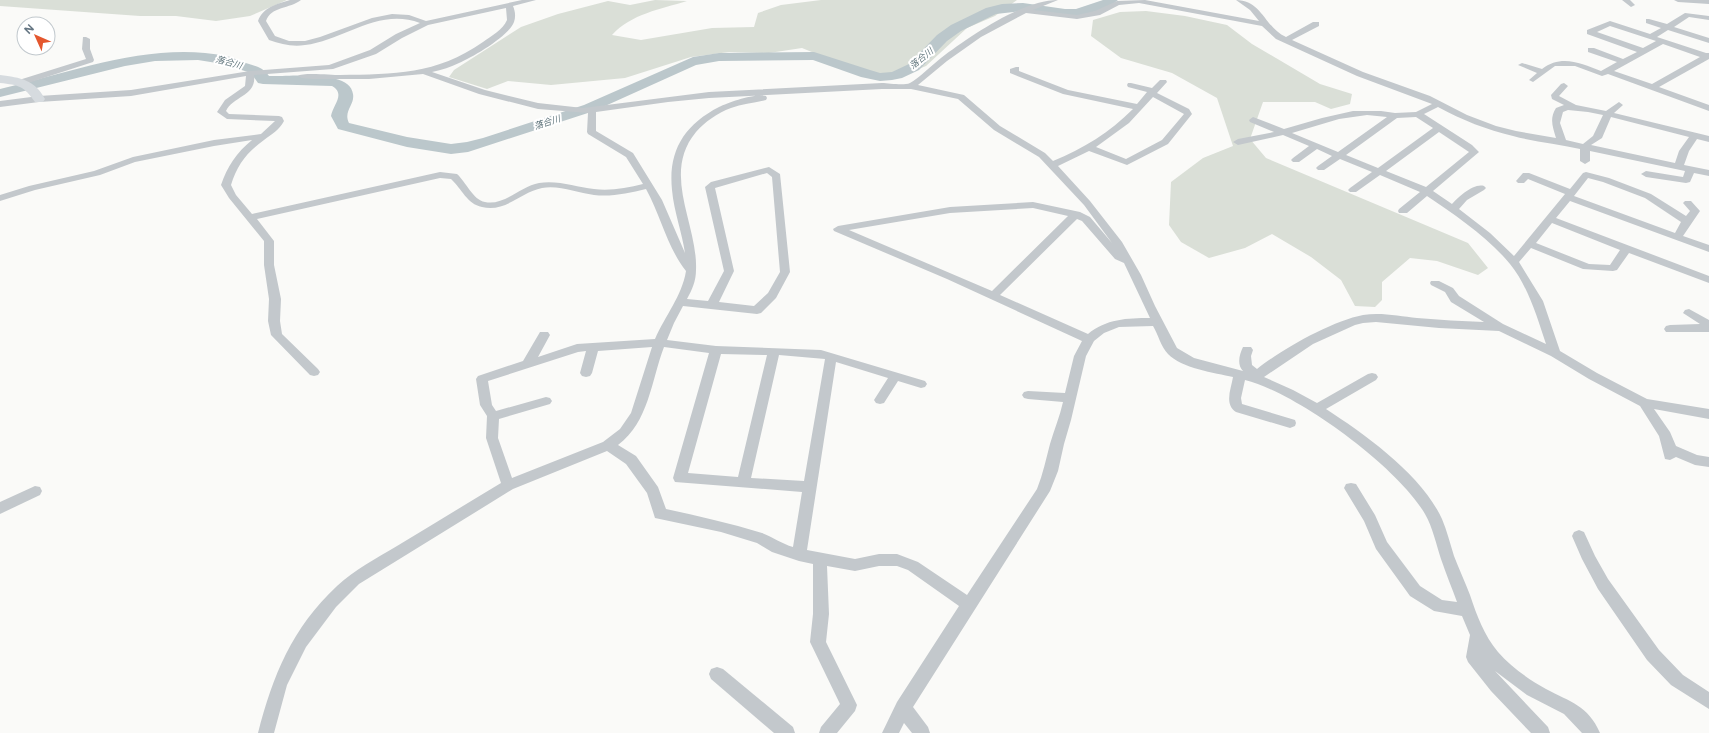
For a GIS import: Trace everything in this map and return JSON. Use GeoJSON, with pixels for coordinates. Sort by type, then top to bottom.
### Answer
{"type":"FeatureCollection","features":[{"type":"Feature","properties":{"kind":"street"},"geometry":{"type":"LineString","coordinates":[[297,0],[265,14],[262,21],[272,38],[287,43],[308,42],[377,20],[395,16],[408,16],[426,23]]}},
{"type":"Feature","properties":{"kind":"street"},"geometry":{"type":"LineString","coordinates":[[0,104],[39,99],[131,93],[256,73],[330,67],[362,57],[382,48],[399,36],[426,23],[532,0]]}},
{"type":"Feature","properties":{"kind":"street"},"geometry":{"type":"LineString","coordinates":[[911,86],[958,48],[1001,23],[1054,0]]}},
{"type":"Feature","properties":{"kind":"street"},"geometry":{"type":"LineString","coordinates":[[1240,0],[1253,8],[1262,18],[1264,24]]}},
{"type":"Feature","properties":{"kind":"street"},"geometry":{"type":"LineString","coordinates":[[1678,0],[1709,2]]}},
{"type":"Feature","properties":{"kind":"street"},"geometry":{"type":"LineString","coordinates":[[1027,11],[1060,16],[1085,16],[1097,13],[1117,3],[1139,1],[1264,24],[1280,37],[1360,74],[1418,95],[1492,128],[1515,134],[1562,142],[1709,173]]}},
{"type":"Feature","properties":{"kind":"street"},"geometry":{"type":"LineString","coordinates":[[291,70],[297,74],[306,76],[333,77],[380,76],[424,72],[458,61],[470,55],[505,29],[512,21],[512,12],[509,5]]}},
{"type":"Feature","properties":{"kind":"street"},"geometry":{"type":"LineString","coordinates":[[1651,37],[1688,15],[1709,18]]}},
{"type":"Feature","properties":{"kind":"street"},"geometry":{"type":"LineString","coordinates":[[1649,21],[1709,41]]}},
{"type":"Feature","properties":{"kind":"street"},"geometry":{"type":"LineString","coordinates":[[1643,51],[1590,32],[1610,23],[1708,56]]}},
{"type":"Feature","properties":{"kind":"street"},"geometry":{"type":"LineString","coordinates":[[1286,40],[1316,24]]}},
{"type":"Feature","properties":{"kind":"street"},"geometry":{"type":"LineString","coordinates":[[0,79],[27,84],[90,60],[86,49],[86,39]]}},
{"type":"Feature","properties":{"kind":"street"},"geometry":{"type":"LineString","coordinates":[[1533,80],[1553,64],[1576,64],[1602,74],[1662,41]]}},
{"type":"Feature","properties":{"kind":"street"},"geometry":{"type":"LineString","coordinates":[[1591,50],[1624,62]]}},
{"type":"Feature","properties":{"kind":"street"},"geometry":{"type":"LineString","coordinates":[[1653,88],[1708,56]]}},
{"type":"Feature","properties":{"kind":"street"},"geometry":{"type":"LineString","coordinates":[[1522,65],[1543,72]]}},
{"type":"Feature","properties":{"kind":"street"},"geometry":{"type":"LineString","coordinates":[[1016,69],[1013,71],[1066,92],[1137,108]]}},
{"type":"Feature","properties":{"kind":"street"},"geometry":{"type":"LineString","coordinates":[[1607,71],[1705,107],[1709,100]]}},
{"type":"Feature","properties":{"kind":"street"},"geometry":{"type":"LineString","coordinates":[[424,72],[482,92],[538,106],[584,111],[668,99],[709,95],[835,88],[911,86],[961,97],[997,128],[1042,155],[1087,203],[1118,242],[1172,351],[1176,355],[1186,360],[1240,375],[1256,377],[1268,366],[1309,342],[1351,322],[1363,319],[1376,318],[1438,324],[1501,327]]}},
{"type":"Feature","properties":{"kind":"street"},"geometry":{"type":"LineString","coordinates":[[256,73],[251,84],[225,105],[221,112],[227,116],[279,119],[280,121],[277,126],[236,161],[231,168],[226,184],[232,196],[269,241],[269,265],[275,299],[274,321],[277,335],[314,372]]}},
{"type":"Feature","properties":{"kind":"street"},"geometry":{"type":"LineString","coordinates":[[1053,165],[1089,148],[1121,125],[1163,82]]}},
{"type":"Feature","properties":{"kind":"street"},"geometry":{"type":"LineString","coordinates":[[27,84],[39,99]]}},
{"type":"Feature","properties":{"kind":"street"},"geometry":{"type":"LineString","coordinates":[[1089,148],[1127,162],[1165,142],[1188,114],[1186,111],[1152,92],[1131,84]]}},
{"type":"Feature","properties":{"kind":"street"},"geometry":{"type":"LineString","coordinates":[[1564,86],[1555,96],[1573,107],[1608,113],[1709,139]]}},
{"type":"Feature","properties":{"kind":"street"},"geometry":{"type":"LineString","coordinates":[[266,733],[279,687],[293,655],[315,622],[340,591],[354,580],[508,485],[608,445],[619,437],[632,423],[639,408],[660,343],[690,282],[691,259],[675,176],[678,155],[692,128],[700,120],[715,112],[743,102],[821,92],[835,88]]}},
{"type":"Feature","properties":{"kind":"street"},"geometry":{"type":"LineString","coordinates":[[1238,142],[1284,132],[1348,114],[1367,112],[1395,116],[1418,114],[1438,104]]}},
{"type":"Feature","properties":{"kind":"street"},"geometry":{"type":"LineString","coordinates":[[1585,161],[1585,147],[1597,138],[1608,113],[1619,105]]}},
{"type":"Feature","properties":{"kind":"street"},"geometry":{"type":"LineString","coordinates":[[1562,142],[1555,118],[1559,110],[1573,107]]}},
{"type":"Feature","properties":{"kind":"street"},"geometry":{"type":"LineString","coordinates":[[584,111],[591,132],[630,155],[662,210],[682,259],[691,271]]}},
{"type":"Feature","properties":{"kind":"street"},"geometry":{"type":"LineString","coordinates":[[1403,210],[1474,152],[1469,147],[1418,114]]}},
{"type":"Feature","properties":{"kind":"street"},"geometry":{"type":"LineString","coordinates":[[1321,168],[1395,116]]}},
{"type":"Feature","properties":{"kind":"street"},"geometry":{"type":"LineString","coordinates":[[1253,120],[1427,191],[1453,209],[1486,235],[1514,262],[1537,301],[1556,353]]}},
{"type":"Feature","properties":{"kind":"street"},"geometry":{"type":"LineString","coordinates":[[1353,190],[1439,128]]}},
{"type":"Feature","properties":{"kind":"street"},"geometry":{"type":"LineString","coordinates":[[1678,167],[1684,151],[1695,135]]}},
{"type":"Feature","properties":{"kind":"street"},"geometry":{"type":"LineString","coordinates":[[0,198],[32,188],[97,173],[133,160],[214,143],[265,136]]}},
{"type":"Feature","properties":{"kind":"street"},"geometry":{"type":"LineString","coordinates":[[1296,160],[1316,146]]}},
{"type":"Feature","properties":{"kind":"street"},"geometry":{"type":"LineString","coordinates":[[1646,174],[1687,180],[1690,169]]}},
{"type":"Feature","properties":{"kind":"street"},"geometry":{"type":"LineString","coordinates":[[680,302],[757,310],[772,295],[785,272],[777,176],[769,170],[714,184],[710,187],[729,270],[712,305]]}},
{"type":"Feature","properties":{"kind":"street"},"geometry":{"type":"LineString","coordinates":[[249,218],[440,175],[454,176],[476,202],[490,206],[504,202],[526,190],[540,186],[556,185],[591,192],[611,193],[648,186]]}},
{"type":"Feature","properties":{"kind":"street"},"geometry":{"type":"LineString","coordinates":[[1521,181],[1526,175],[1570,195],[1709,249]]}},
{"type":"Feature","properties":{"kind":"street"},"geometry":{"type":"LineString","coordinates":[[1514,262],[1586,175],[1606,180],[1641,193],[1687,221]]}},
{"type":"Feature","properties":{"kind":"street"},"geometry":{"type":"LineString","coordinates":[[1453,209],[1464,198],[1481,188]]}},
{"type":"Feature","properties":{"kind":"street"},"geometry":{"type":"LineString","coordinates":[[1677,237],[1694,210],[1688,203]]}},
{"type":"Feature","properties":{"kind":"street"},"geometry":{"type":"LineString","coordinates":[[1089,339],[838,229],[950,210],[1033,205],[1076,214],[1086,219],[1119,257],[1130,264]]}},
{"type":"Feature","properties":{"kind":"street"},"geometry":{"type":"LineString","coordinates":[[993,296],[1076,214]]}},
{"type":"Feature","properties":{"kind":"street"},"geometry":{"type":"LineString","coordinates":[[1550,219],[1709,280]]}},
{"type":"Feature","properties":{"kind":"street"},"geometry":{"type":"LineString","coordinates":[[1530,244],[1587,267],[1613,268],[1626,249]]}},
{"type":"Feature","properties":{"kind":"street"},"geometry":{"type":"LineString","coordinates":[[1435,284],[1449,290],[1456,299],[1501,327],[1556,353],[1593,376],[1644,403],[1709,414]]}},
{"type":"Feature","properties":{"kind":"street"},"geometry":{"type":"LineString","coordinates":[[1689,314],[1709,325]]}},
{"type":"Feature","properties":{"kind":"street"},"geometry":{"type":"LineString","coordinates":[[890,733],[903,708],[1043,491],[1051,471],[1080,356],[1089,339],[1100,330],[1124,322],[1158,322]]}},
{"type":"Feature","properties":{"kind":"street"},"geometry":{"type":"LineString","coordinates":[[1670,329],[1709,328]]}},
{"type":"Feature","properties":{"kind":"street"},"geometry":{"type":"LineString","coordinates":[[528,365],[544,335]]}},
{"type":"Feature","properties":{"kind":"street"},"geometry":{"type":"LineString","coordinates":[[508,485],[492,438],[493,416],[486,405],[482,380],[577,348],[660,343],[716,350],[774,351],[821,354],[920,384]]}},
{"type":"Feature","properties":{"kind":"street"},"geometry":{"type":"LineString","coordinates":[[586,373],[593,347]]}},
{"type":"Feature","properties":{"kind":"street"},"geometry":{"type":"LineString","coordinates":[[716,350],[680,478],[809,487]]}},
{"type":"Feature","properties":{"kind":"street"},"geometry":{"type":"LineString","coordinates":[[1247,350],[1244,356],[1246,367],[1256,377],[1316,409],[1359,440],[1400,474],[1421,496],[1434,518],[1467,610],[1487,651],[1510,674],[1539,694],[1569,708],[1577,714],[1592,733]]}},
{"type":"Feature","properties":{"kind":"street"},"geometry":{"type":"LineString","coordinates":[[743,482],[774,351]]}},
{"type":"Feature","properties":{"kind":"street"},"geometry":{"type":"LineString","coordinates":[[799,555],[831,356]]}},
{"type":"Feature","properties":{"kind":"street"},"geometry":{"type":"LineString","coordinates":[[1240,375],[1235,398],[1236,406],[1240,409],[1290,423]]}},
{"type":"Feature","properties":{"kind":"street"},"geometry":{"type":"LineString","coordinates":[[880,400],[895,376]]}},
{"type":"Feature","properties":{"kind":"street"},"geometry":{"type":"LineString","coordinates":[[1316,409],[1372,377]]}},
{"type":"Feature","properties":{"kind":"street"},"geometry":{"type":"LineString","coordinates":[[1028,395],[1070,398]]}},
{"type":"Feature","properties":{"kind":"street"},"geometry":{"type":"LineString","coordinates":[[493,416],[546,401]]}},
{"type":"Feature","properties":{"kind":"street"},"geometry":{"type":"LineString","coordinates":[[1644,403],[1668,440],[1671,452],[1695,460],[1709,462]]}},
{"type":"Feature","properties":{"kind":"street"},"geometry":{"type":"LineString","coordinates":[[608,445],[631,460],[653,491],[660,514],[728,528],[762,539],[778,548],[799,555],[855,565],[879,560],[897,560],[913,566],[969,605]]}},
{"type":"Feature","properties":{"kind":"street"},"geometry":{"type":"LineString","coordinates":[[1351,488],[1370,519],[1380,545],[1414,591],[1439,606],[1467,610]]}},
{"type":"Feature","properties":{"kind":"street"},"geometry":{"type":"LineString","coordinates":[[0,508],[35,491]]}},
{"type":"Feature","properties":{"kind":"street"},"geometry":{"type":"LineString","coordinates":[[1579,536],[1589,559],[1603,584],[1653,655],[1677,680],[1709,701]]}},
{"type":"Feature","properties":{"kind":"street"},"geometry":{"type":"LineString","coordinates":[[820,559],[821,614],[818,642],[849,705],[827,733]]}},
{"type":"Feature","properties":{"kind":"street"},"geometry":{"type":"LineString","coordinates":[[1478,635],[1474,657],[1497,686],[1542,733]]}},
{"type":"Feature","properties":{"kind":"street"},"geometry":{"type":"LineString","coordinates":[[717,674],[788,733]]}},
{"type":"Feature","properties":{"kind":"street"},"geometry":{"type":"LineString","coordinates":[[903,708],[922,733]]}},
{"type":"Feature","properties":{"kind":"shaded area"},"geometry":{"type":"Polygon","coordinates":[[[0,0],[287,0],[250,16],[216,21],[176,16],[140,16],[0,6],[0,0]]]}},
{"type":"Feature","properties":{"kind":"shaded area"},"geometry":{"type":"Polygon","coordinates":[[[655,0],[687,1],[637,17],[628,22],[612,35],[641,40],[712,28],[754,27],[758,13],[781,5],[821,0],[1017,0],[995,16],[967,28],[926,66],[899,77],[861,72],[802,48],[769,53],[729,52],[691,57],[625,78],[551,85],[508,81],[487,89],[449,77],[454,70],[521,27],[558,14],[608,1],[630,5],[655,0]]]}},
{"type":"Feature","properties":{"kind":"shaded area"},"geometry":{"type":"Polygon","coordinates":[[[1146,11],[1185,16],[1227,25],[1252,44],[1320,84],[1352,94],[1350,104],[1331,109],[1315,102],[1263,102],[1250,139],[1266,158],[1468,243],[1488,268],[1478,275],[1437,261],[1410,258],[1382,282],[1382,300],[1375,307],[1355,306],[1341,280],[1311,257],[1272,234],[1245,248],[1209,258],[1181,242],[1169,225],[1171,182],[1203,158],[1233,146],[1217,98],[1172,73],[1121,58],[1091,36],[1093,20],[1120,12],[1146,11]]]}},
{"type":"Feature","properties":{"kind":"waterway","name":"落合川"},"geometry":{"type":"LineString","coordinates":[[0,93],[124,62],[155,57],[198,56],[226,60],[237,65],[256,70],[261,75],[263,80],[331,81],[337,83],[341,85],[346,93],[346,100],[339,112],[340,120],[343,126],[407,142],[451,149],[468,147],[489,141],[589,108],[693,61],[719,57],[814,56],[866,74],[880,77],[892,76],[914,67],[942,38],[956,28],[991,11],[1002,8],[1023,7],[1065,13],[1077,13],[1103,5],[1112,0]]}}]}
